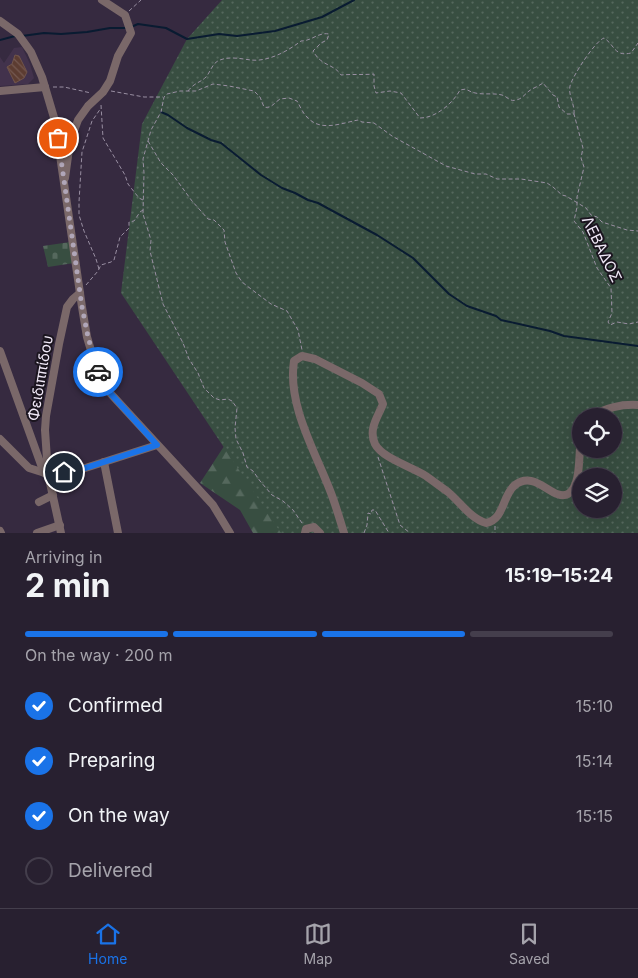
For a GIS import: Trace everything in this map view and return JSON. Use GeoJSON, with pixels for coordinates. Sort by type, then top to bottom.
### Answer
{"type":"FeatureCollection","features":[{"type":"Feature","properties":{"kind":"street"},"geometry":{"type":"LineString","coordinates":[[64,185],[70,142],[78,120],[110,81],[118,56],[131,32],[127,19],[102,0]]}},
{"type":"Feature","properties":{"kind":"street"},"geometry":{"type":"LineString","coordinates":[[3,23],[24,41],[39,69],[55,121],[80,291],[88,337],[98,374],[111,394],[212,505],[230,533]]}},
{"type":"Feature","properties":{"kind":"street"},"geometry":{"type":"LineString","coordinates":[[0,91],[45,87]]}},
{"type":"Feature","properties":{"kind":"street","name":"Φειδιππίδου"},"geometry":{"type":"LineString","coordinates":[[59,530],[53,495],[46,474],[46,416],[67,307],[80,291]]}},
{"type":"Feature","properties":{"kind":"street"},"geometry":{"type":"LineString","coordinates":[[0,351],[2,362],[46,474]]}},
{"type":"Feature","properties":{"kind":"street"},"geometry":{"type":"LineString","coordinates":[[344,533],[332,494],[308,439],[294,389],[292,376],[294,361],[302,356],[315,359],[379,394],[383,404],[372,428],[373,438],[378,448],[424,475],[447,492],[474,517],[486,523],[495,519],[504,506],[510,490],[524,481],[533,481],[557,494],[564,495],[570,493],[576,483],[579,458]]}},
{"type":"Feature","properties":{"kind":"street"},"geometry":{"type":"LineString","coordinates":[[608,408],[619,405],[638,405]]}},
{"type":"Feature","properties":{"kind":"street"},"geometry":{"type":"LineString","coordinates":[[0,439],[29,468],[46,474],[79,470],[157,445]]}},
{"type":"Feature","properties":{"kind":"street"},"geometry":{"type":"LineString","coordinates":[[104,462],[118,533]]}},
{"type":"Feature","properties":{"kind":"street"},"geometry":{"type":"LineString","coordinates":[[39,502],[53,495]]}},
{"type":"Feature","properties":{"kind":"street"},"geometry":{"type":"LineString","coordinates":[[307,530],[317,529],[320,533]]}},
{"type":"Feature","properties":{"kind":"street"},"geometry":{"type":"LineString","coordinates":[[37,533],[59,530]]}},
{"type":"Feature","properties":{"kind":"path"},"geometry":{"type":"LineString","coordinates":[[127,19],[141,0]]}},
{"type":"Feature","properties":{"kind":"path"},"geometry":{"type":"LineString","coordinates":[[188,92],[195,83],[204,78],[211,66],[220,60],[244,58],[253,60],[281,54],[293,48],[301,41],[324,33],[329,34],[327,40],[313,51],[320,61],[336,68],[342,75],[354,74],[362,76],[374,74],[376,93],[390,91],[401,93],[420,118],[426,118],[442,110],[460,90],[466,89],[482,94],[499,94],[511,101],[515,101],[521,99],[531,89],[544,83],[557,97],[559,107],[567,114],[574,114]]}},
{"type":"Feature","properties":{"kind":"path","name":"ΛΕΒΑΔΟΣ"},"geometry":{"type":"LineString","coordinates":[[638,43],[631,53],[626,54],[619,53],[606,40],[600,39],[574,76],[570,88],[574,114],[583,148],[581,158],[584,167],[574,221],[583,232],[597,268],[611,288],[612,313],[608,322],[610,324],[638,322]]}},
{"type":"Feature","properties":{"kind":"path"},"geometry":{"type":"LineString","coordinates":[[104,90],[144,97],[164,97],[167,94],[180,91],[196,91],[213,84],[254,91],[266,108],[271,107],[280,99],[289,98],[297,101],[306,117],[316,124],[336,126],[358,120],[374,124],[446,166],[475,174],[486,174],[497,179],[521,179],[547,184],[554,187],[562,195],[586,208],[591,215],[597,217],[602,222],[627,230],[638,231]]}},
{"type":"Feature","properties":{"kind":"path"},"geometry":{"type":"LineString","coordinates":[[45,87],[64,87],[81,90],[93,93],[98,97],[101,107],[103,138],[125,175],[128,184],[139,198],[143,200]]}},
{"type":"Feature","properties":{"kind":"path"},"geometry":{"type":"LineString","coordinates":[[164,97],[161,112],[153,126],[143,159],[143,214],[151,240],[150,250],[163,304],[204,388],[214,398],[220,400],[228,399],[237,408],[236,439],[243,452],[247,467],[253,471],[272,495],[283,501],[297,515],[307,530]]}},
{"type":"Feature","properties":{"kind":"path"},"geometry":{"type":"LineString","coordinates":[[99,269],[84,231],[79,202],[82,152],[92,120],[101,107]]}},
{"type":"Feature","properties":{"kind":"path"},"geometry":{"type":"LineString","coordinates":[[148,141],[161,163],[177,180],[192,201],[208,218],[214,220],[224,230],[225,242],[232,263],[242,282],[271,304],[287,311],[291,316],[300,339],[302,356]]}},
{"type":"Feature","properties":{"kind":"path"},"geometry":{"type":"LineString","coordinates":[[80,291],[88,284],[100,265],[114,260],[120,237],[129,228],[130,222],[134,221],[143,210]]}},
{"type":"Feature","properties":{"kind":"path"},"geometry":{"type":"LineString","coordinates":[[378,448],[378,459],[400,525],[410,533]]}},
{"type":"Feature","properties":{"kind":"path"},"geometry":{"type":"LineString","coordinates":[[364,533],[368,514],[375,510],[388,533]]}},
{"type":"Feature","properties":{"kind":"shaded area"},"geometry":{"type":"Polygon","coordinates":[[[22,47],[34,78],[28,84],[0,86],[0,57],[4,63],[14,48],[22,47]]]}},
{"type":"Feature","properties":{"kind":"green space"},"geometry":{"type":"Polygon","coordinates":[[[222,0],[638,0],[638,533],[281,533],[121,293],[142,124],[187,39],[222,0]]]}},
{"type":"Feature","properties":{"kind":"green space"},"geometry":{"type":"Polygon","coordinates":[[[70,242],[74,263],[48,267],[43,246],[70,242]]]}},
{"type":"Feature","properties":{"kind":"green space"},"geometry":{"type":"Polygon","coordinates":[[[232,434],[364,533],[253,533],[240,510],[200,483],[232,434]]]}},
{"type":"Feature","properties":{"kind":"building"},"geometry":{"type":"Polygon","coordinates":[[[15,55],[19,56],[27,72],[24,78],[15,83],[7,67],[12,64],[15,55]]]}},
{"type":"Feature","properties":{"kind":"waterway"},"geometry":{"type":"LineString","coordinates":[[131,27],[138,24],[166,28],[187,39],[219,34],[237,36],[275,31],[322,17],[354,0]]}},
{"type":"Feature","properties":{"kind":"waterway"},"geometry":{"type":"LineString","coordinates":[[22,36],[127,28]]}},
{"type":"Feature","properties":{"kind":"waterway"},"geometry":{"type":"LineString","coordinates":[[0,40],[15,36]]}},
{"type":"Feature","properties":{"kind":"waterway"},"geometry":{"type":"LineString","coordinates":[[161,112],[187,128],[221,143],[261,175],[282,188],[318,203],[377,235],[413,258],[449,294],[467,306],[496,316],[501,320],[564,336],[638,346]]}},
{"type":"Feature","properties":{"kind":"way so far"},"geometry":{"type":"LineString","coordinates":[[58,138],[82,307],[98,372]]}},
{"type":"Feature","properties":{"kind":"route"},"geometry":{"type":"LineString","coordinates":[[64,472],[79,470],[157,445],[111,394],[98,372]]}}]}
